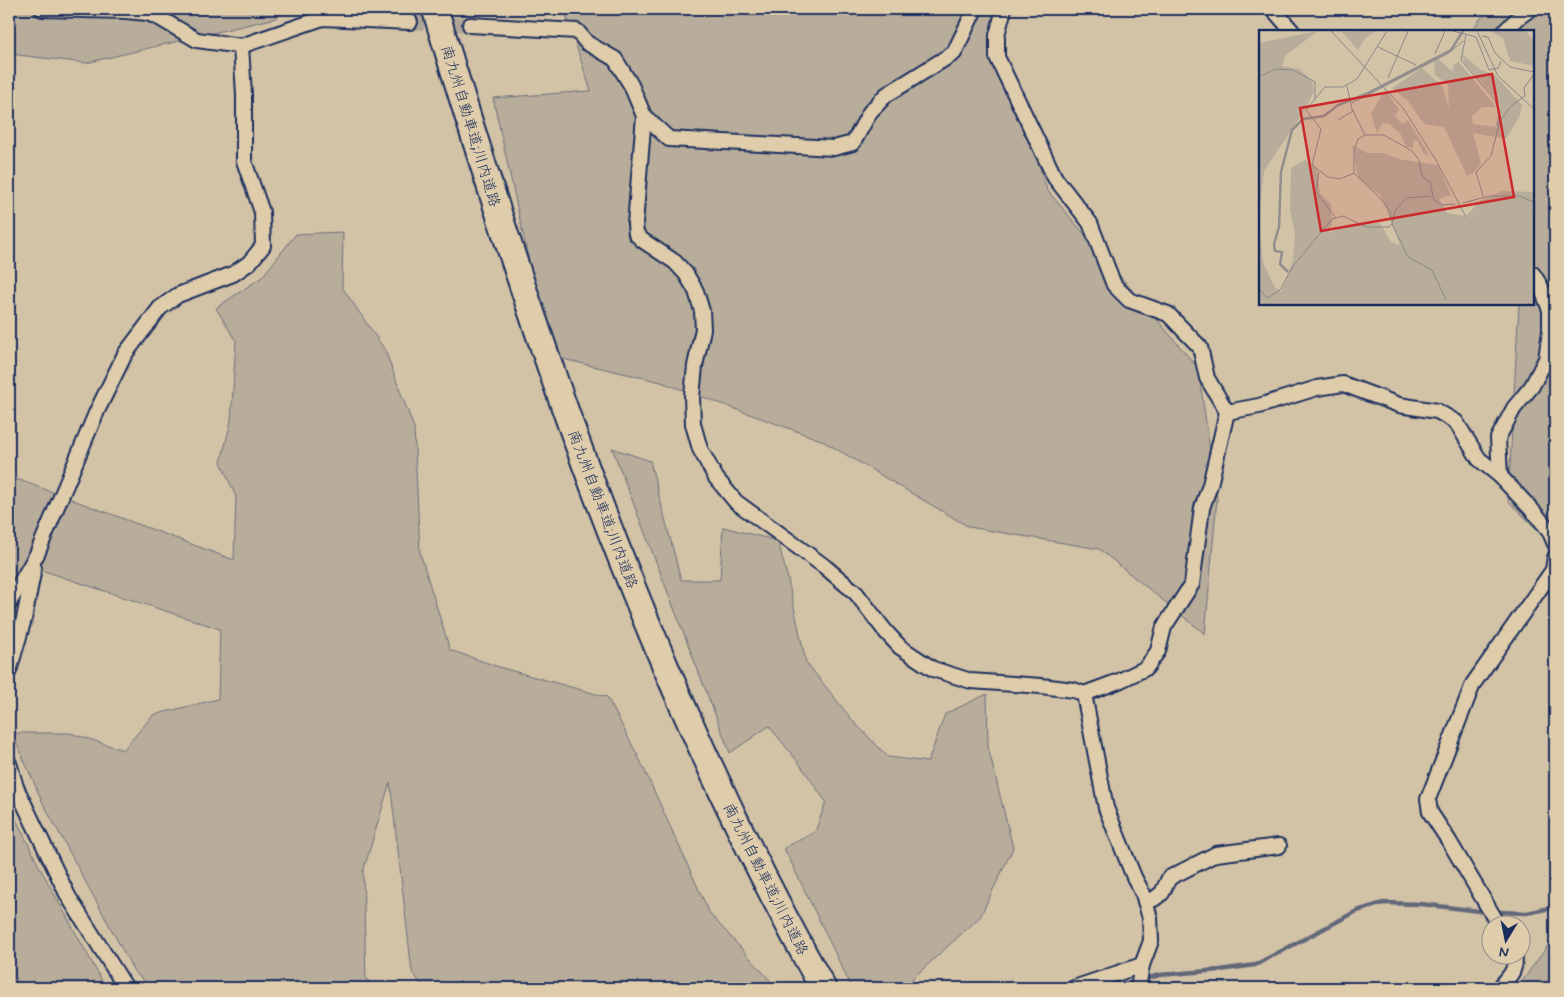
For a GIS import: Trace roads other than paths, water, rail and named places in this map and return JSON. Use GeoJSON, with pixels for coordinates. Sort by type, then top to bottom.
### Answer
{"type":"FeatureCollection","features":[{"type":"Feature","properties":{"kind":"highway","name":"南九州自動車道;川内道路"},"geometry":{"type":"LineString","coordinates":[[435,9],[517,273],[554,381],[627,575],[706,759],[792,932],[823,988]]}},
{"type":"Feature","properties":{"kind":"street"},"geometry":{"type":"LineString","coordinates":[[42,9],[148,13],[197,40],[242,46],[323,18],[410,22]]}},
{"type":"Feature","properties":{"kind":"street"},"geometry":{"type":"LineString","coordinates":[[470,25],[577,31],[587,44],[615,59],[631,85],[644,116],[669,139],[834,148],[853,143],[870,112],[886,95],[954,53],[975,9]]}},
{"type":"Feature","properties":{"kind":"street"},"geometry":{"type":"LineString","coordinates":[[644,116],[635,224],[636,234],[675,262],[686,274],[696,291],[702,310],[703,329],[695,366],[692,396],[693,424],[700,449],[716,478],[736,502],[824,566],[856,593],[900,647],[933,669],[970,681],[1042,686],[1074,690],[1084,694],[1119,681],[1146,668],[1158,650],[1164,627],[1192,584],[1202,508],[1210,485],[1227,412],[1207,378],[1200,347],[1168,314],[1129,300],[1114,285],[1090,223],[1056,178],[997,57],[997,35],[1004,9]]}},
{"type":"Feature","properties":{"kind":"street"},"geometry":{"type":"LineString","coordinates":[[1272,9],[1291,30]]}},
{"type":"Feature","properties":{"kind":"street"},"geometry":{"type":"LineString","coordinates":[[1506,30],[1530,9]]}},
{"type":"Feature","properties":{"kind":"street"},"geometry":{"type":"LineString","coordinates":[[9,603],[37,554],[97,411],[125,354],[160,308],[178,295],[233,274],[249,263],[263,246],[262,212],[244,161],[242,46]]}},
{"type":"Feature","properties":{"kind":"street"},"geometry":{"type":"LineString","coordinates":[[1500,476],[1498,438],[1514,408],[1532,386],[1546,359],[1550,331],[1550,310],[1534,276]]}},
{"type":"Feature","properties":{"kind":"street"},"geometry":{"type":"LineString","coordinates":[[1227,412],[1259,406],[1317,388],[1343,384],[1399,405],[1437,411],[1456,422],[1479,459],[1500,476],[1549,530],[1555,544]]}},
{"type":"Feature","properties":{"kind":"street"},"geometry":{"type":"LineString","coordinates":[[9,671],[24,619],[37,554]]}},
{"type":"Feature","properties":{"kind":"street"},"geometry":{"type":"LineString","coordinates":[[1492,914],[1430,812],[1428,799],[1473,684],[1553,570],[1555,557]]}},
{"type":"Feature","properties":{"kind":"street"},"geometry":{"type":"LineString","coordinates":[[1084,694],[1106,808],[1145,901],[1150,918],[1151,941],[1138,988]]}},
{"type":"Feature","properties":{"kind":"street"},"geometry":{"type":"LineString","coordinates":[[9,763],[16,787],[68,896],[126,988]]}},
{"type":"Feature","properties":{"kind":"street"},"geometry":{"type":"LineString","coordinates":[[1145,901],[1154,899],[1162,894],[1169,878],[1216,854],[1278,846]]}},
{"type":"Feature","properties":{"kind":"street"},"geometry":{"type":"LineString","coordinates":[[1499,988],[1514,972],[1515,964]]}},
{"type":"Feature","properties":{"kind":"street"},"geometry":{"type":"LineString","coordinates":[[1074,988],[1142,968]]}},
{"type":"Feature","properties":{"kind":"waterway"},"geometry":{"type":"LineString","coordinates":[[1115,988],[1159,975],[1255,965],[1357,911],[1383,903],[1421,904],[1487,912]]}},
{"type":"Feature","properties":{"kind":"waterway"},"geometry":{"type":"LineString","coordinates":[[1495,912],[1527,913],[1555,907]]}},
{"type":"Feature","properties":{"kind":"tunnel"},"geometry":{"type":"LineString","coordinates":[[410,22],[470,25]]}}]}
